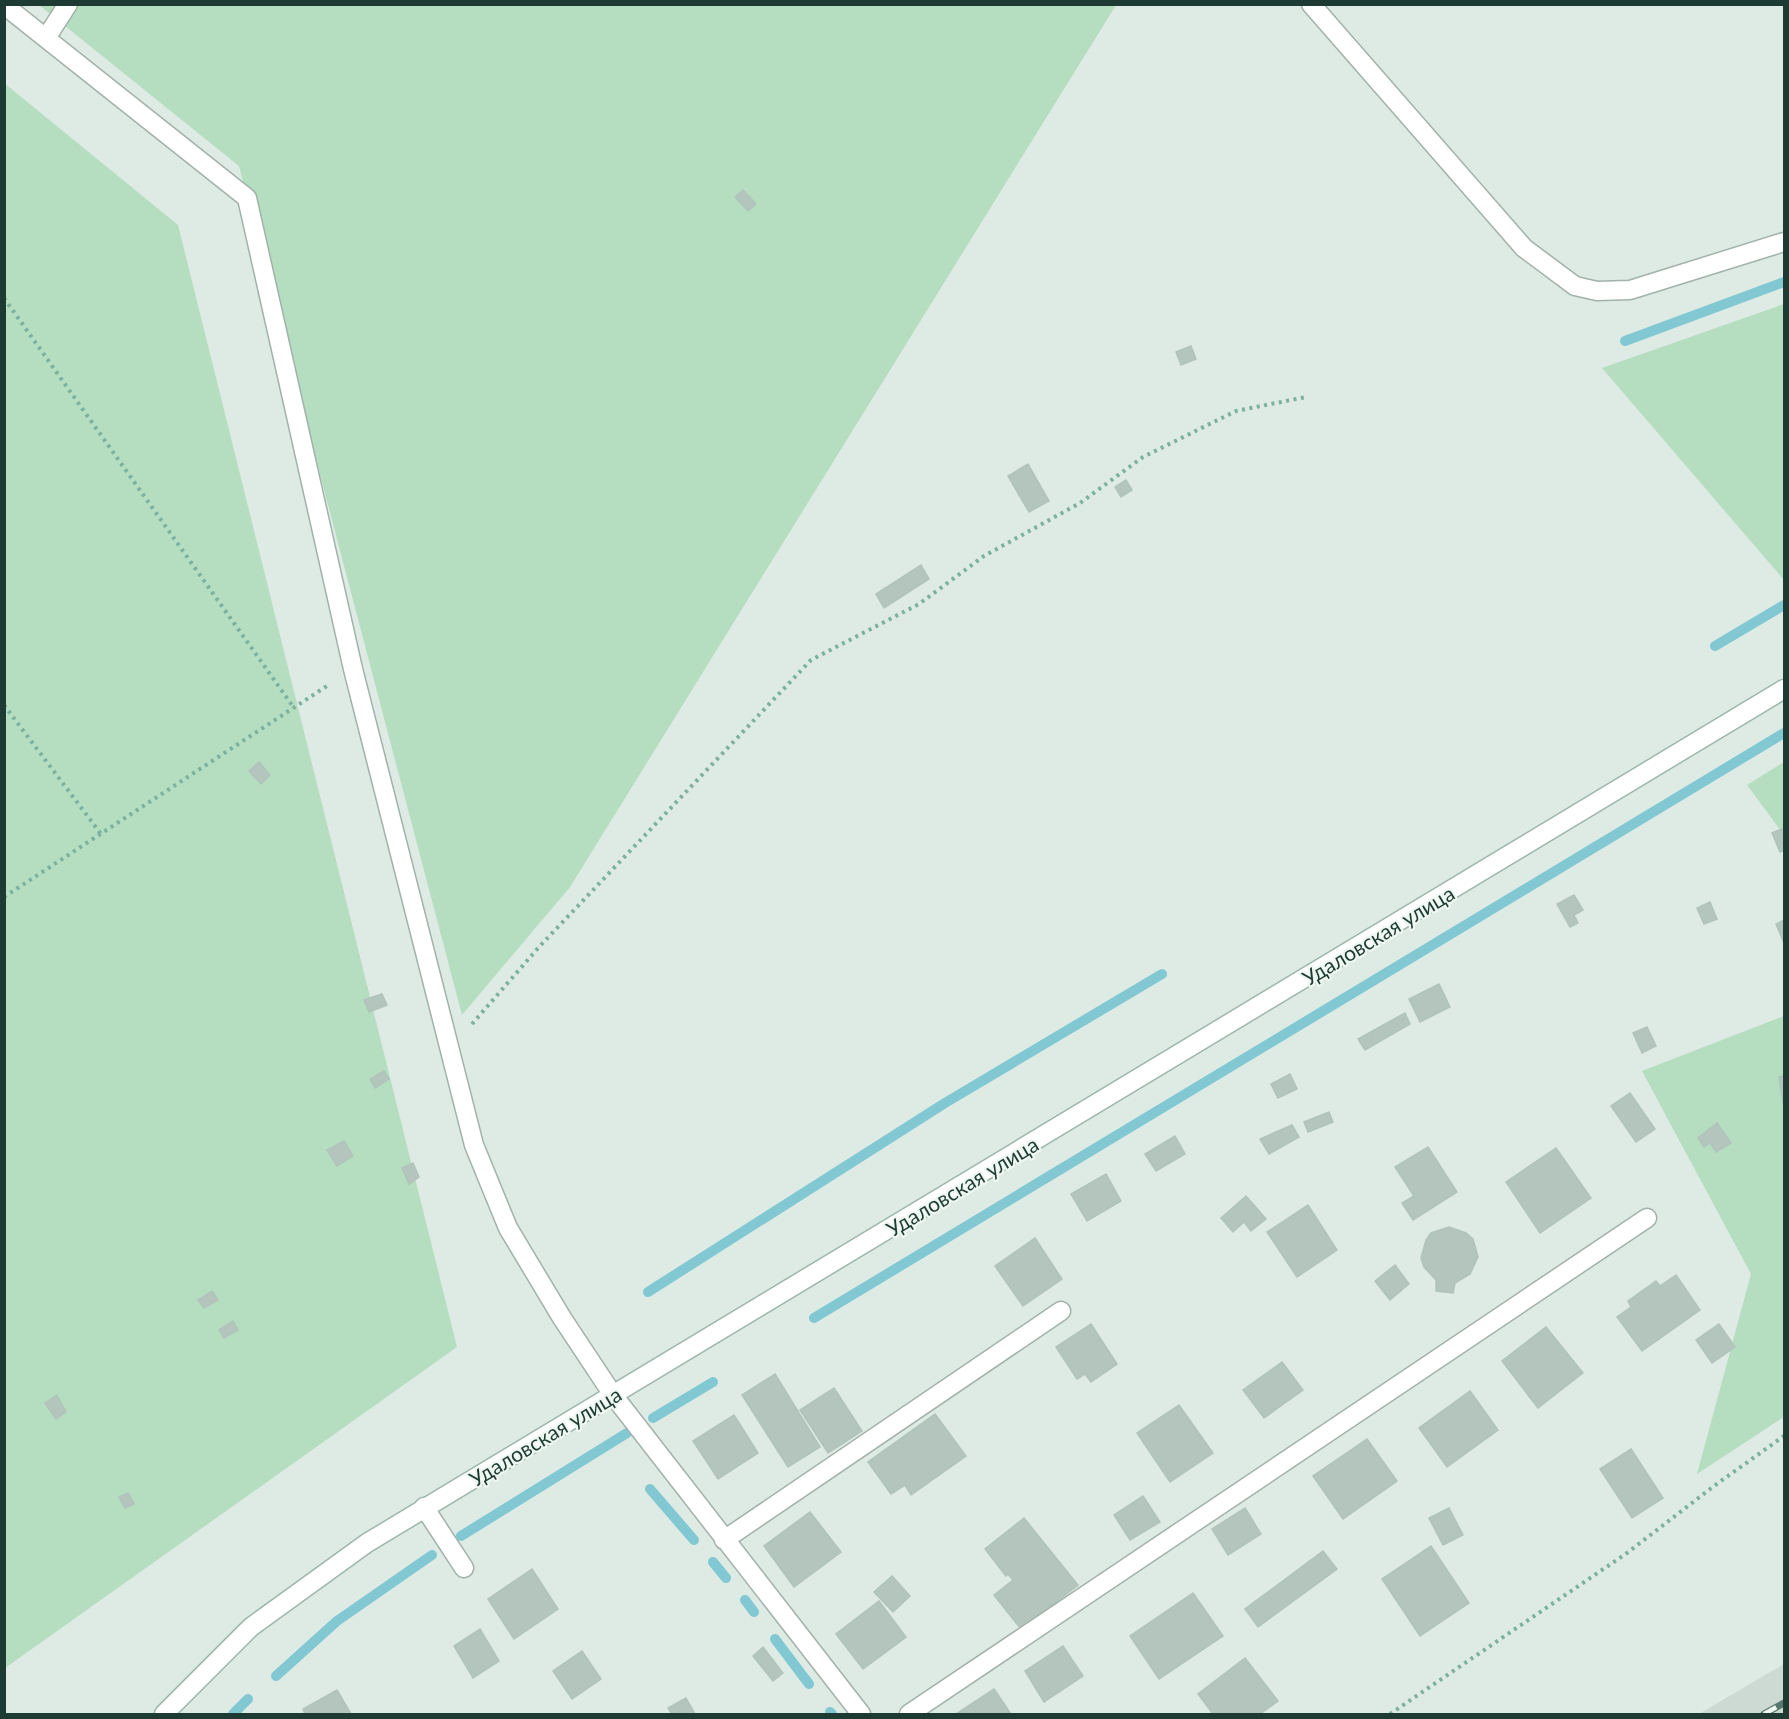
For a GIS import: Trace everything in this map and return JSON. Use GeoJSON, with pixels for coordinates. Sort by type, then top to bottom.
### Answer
{"type":"FeatureCollection","features":[{"type":"Feature","properties":{"kind":"main road"},"geometry":{"type":"LineString","coordinates":[[46,38],[68,4]]}},
{"type":"Feature","properties":{"kind":"main road"},"geometry":{"type":"LineString","coordinates":[[1311,4],[1524,248],[1575,286],[1597,291],[1630,290],[1785,242]]}},
{"type":"Feature","properties":{"kind":"main road"},"geometry":{"type":"LineString","coordinates":[[4,5],[247,198],[353,669],[474,1145],[508,1228],[562,1318],[613,1395],[861,1714]]}},
{"type":"Feature","properties":{"kind":"main road","name":"Удаловская улица"},"geometry":{"type":"LineString","coordinates":[[164,1714],[251,1627],[304,1586],[424,1507],[1785,689]]}},
{"type":"Feature","properties":{"kind":"main road"},"geometry":{"type":"LineString","coordinates":[[909,1714],[1647,1218]]}},
{"type":"Feature","properties":{"kind":"main road"},"geometry":{"type":"LineString","coordinates":[[724,1540],[1061,1311]]}},
{"type":"Feature","properties":{"kind":"main road"},"geometry":{"type":"LineString","coordinates":[[424,1507],[464,1568]]}},
{"type":"Feature","properties":{"kind":"path"},"geometry":{"type":"LineString","coordinates":[[4,298],[294,708]]}},
{"type":"Feature","properties":{"kind":"path"},"geometry":{"type":"LineString","coordinates":[[450,1050],[539,947],[811,660],[919,604],[984,556],[1080,503],[1143,457],[1236,411],[1306,397]]}},
{"type":"Feature","properties":{"kind":"path"},"geometry":{"type":"LineString","coordinates":[[4,897],[353,669]]}},
{"type":"Feature","properties":{"kind":"path"},"geometry":{"type":"LineString","coordinates":[[4,705],[101,834]]}},
{"type":"Feature","properties":{"kind":"path"},"geometry":{"type":"LineString","coordinates":[[1390,1714],[1627,1553],[1714,1486],[1785,1436]]}},
{"type":"Feature","properties":{"kind":"shaded area"},"geometry":{"type":"Polygon","coordinates":[[[1784,1664],[1784,1714],[1699,1714],[1784,1664]]]}},
{"type":"Feature","properties":{"kind":"green space"},"geometry":{"type":"Polygon","coordinates":[[[39,5],[1116,5],[570,887],[462,1015],[239,166],[39,5]]]}},
{"type":"Feature","properties":{"kind":"green space"},"geometry":{"type":"Polygon","coordinates":[[[4,83],[178,225],[457,1347],[5,1668],[4,83]]]}},
{"type":"Feature","properties":{"kind":"green space"},"geometry":{"type":"Polygon","coordinates":[[[1784,304],[1784,580],[1602,368],[1784,304]]]}},
{"type":"Feature","properties":{"kind":"green space"},"geometry":{"type":"Polygon","coordinates":[[[1784,762],[1784,835],[1747,785],[1784,762]]]}},
{"type":"Feature","properties":{"kind":"green space"},"geometry":{"type":"Polygon","coordinates":[[[1784,1016],[1784,1417],[1697,1474],[1751,1274],[1642,1071],[1784,1016]]]}},
{"type":"Feature","properties":{"kind":"building"},"geometry":{"type":"Polygon","coordinates":[[[743,190],[756,204],[748,211],[735,197],[743,190]]]}},
{"type":"Feature","properties":{"kind":"building"},"geometry":{"type":"Polygon","coordinates":[[[1191,346],[1196,359],[1181,365],[1176,352],[1191,346]]]}},
{"type":"Feature","properties":{"kind":"building"},"geometry":{"type":"Polygon","coordinates":[[[1028,464],[1049,501],[1029,512],[1008,476],[1028,464]]]}},
{"type":"Feature","properties":{"kind":"building"},"geometry":{"type":"Polygon","coordinates":[[[1126,480],[1132,490],[1121,497],[1115,487],[1126,480]]]}},
{"type":"Feature","properties":{"kind":"building"},"geometry":{"type":"Polygon","coordinates":[[[921,565],[929,579],[884,608],[876,594],[921,565]]]}},
{"type":"Feature","properties":{"kind":"building"},"geometry":{"type":"Polygon","coordinates":[[[259,762],[270,775],[261,784],[249,771],[259,762]]]}},
{"type":"Feature","properties":{"kind":"building"},"geometry":{"type":"Polygon","coordinates":[[[1784,828],[1784,850],[1780,852],[1772,833],[1784,828]]]}},
{"type":"Feature","properties":{"kind":"building"},"geometry":{"type":"Polygon","coordinates":[[[1574,895],[1583,910],[1574,915],[1578,923],[1570,927],[1557,904],[1574,895]]]}},
{"type":"Feature","properties":{"kind":"building"},"geometry":{"type":"Polygon","coordinates":[[[1710,902],[1717,919],[1704,924],[1697,908],[1710,902]]]}},
{"type":"Feature","properties":{"kind":"building"},"geometry":{"type":"Polygon","coordinates":[[[1784,920],[1784,943],[1776,924],[1784,920]]]}},
{"type":"Feature","properties":{"kind":"building"},"geometry":{"type":"Polygon","coordinates":[[[1439,984],[1450,1007],[1420,1022],[1409,999],[1439,984]]]}},
{"type":"Feature","properties":{"kind":"building"},"geometry":{"type":"Polygon","coordinates":[[[382,994],[387,1005],[369,1012],[364,1000],[382,994]]]}},
{"type":"Feature","properties":{"kind":"building"},"geometry":{"type":"Polygon","coordinates":[[[1405,1013],[1410,1024],[1365,1050],[1358,1039],[1405,1013]]]}},
{"type":"Feature","properties":{"kind":"building"},"geometry":{"type":"Polygon","coordinates":[[[1647,1027],[1656,1046],[1642,1053],[1633,1033],[1647,1027]]]}},
{"type":"Feature","properties":{"kind":"building"},"geometry":{"type":"Polygon","coordinates":[[[384,1071],[389,1079],[375,1088],[370,1079],[384,1071]]]}},
{"type":"Feature","properties":{"kind":"building"},"geometry":{"type":"Polygon","coordinates":[[[1290,1074],[1297,1089],[1278,1098],[1271,1084],[1290,1074]]]}},
{"type":"Feature","properties":{"kind":"building"},"geometry":{"type":"Polygon","coordinates":[[[1784,1076],[1784,1103],[1783,1103],[1779,1077],[1784,1076]]]}},
{"type":"Feature","properties":{"kind":"building"},"geometry":{"type":"Polygon","coordinates":[[[1630,1093],[1655,1129],[1636,1142],[1611,1106],[1630,1093]]]}},
{"type":"Feature","properties":{"kind":"building"},"geometry":{"type":"Polygon","coordinates":[[[1329,1112],[1333,1122],[1308,1132],[1304,1122],[1329,1112]]]}},
{"type":"Feature","properties":{"kind":"building"},"geometry":{"type":"Polygon","coordinates":[[[1717,1123],[1731,1143],[1716,1152],[1710,1143],[1704,1147],[1698,1138],[1717,1123]]]}},
{"type":"Feature","properties":{"kind":"building"},"geometry":{"type":"Polygon","coordinates":[[[1292,1125],[1299,1137],[1269,1154],[1260,1139],[1292,1125]]]}},
{"type":"Feature","properties":{"kind":"building"},"geometry":{"type":"Polygon","coordinates":[[[1175,1136],[1185,1154],[1156,1171],[1145,1154],[1175,1136]]]}},
{"type":"Feature","properties":{"kind":"building"},"geometry":{"type":"Polygon","coordinates":[[[344,1141],[353,1156],[337,1166],[327,1150],[344,1141]]]}},
{"type":"Feature","properties":{"kind":"building"},"geometry":{"type":"Polygon","coordinates":[[[1428,1147],[1457,1192],[1413,1220],[1402,1203],[1414,1196],[1395,1167],[1428,1147]]]}},
{"type":"Feature","properties":{"kind":"building"},"geometry":{"type":"Polygon","coordinates":[[[1556,1148],[1591,1198],[1540,1233],[1506,1182],[1556,1148]]]}},
{"type":"Feature","properties":{"kind":"building"},"geometry":{"type":"Polygon","coordinates":[[[413,1163],[419,1177],[409,1184],[402,1168],[413,1163]]]}},
{"type":"Feature","properties":{"kind":"building"},"geometry":{"type":"Polygon","coordinates":[[[1106,1174],[1121,1201],[1087,1221],[1071,1194],[1106,1174]]]}},
{"type":"Feature","properties":{"kind":"building"},"geometry":{"type":"Polygon","coordinates":[[[1246,1196],[1266,1219],[1251,1231],[1244,1222],[1233,1232],[1221,1218],[1246,1196]]]}},
{"type":"Feature","properties":{"kind":"building"},"geometry":{"type":"Polygon","coordinates":[[[1308,1205],[1337,1250],[1297,1277],[1267,1232],[1308,1205]]]}},
{"type":"Feature","properties":{"kind":"building"},"geometry":{"type":"Polygon","coordinates":[[[1449,1227],[1466,1233],[1473,1239],[1478,1257],[1470,1274],[1455,1283],[1453,1293],[1436,1291],[1436,1280],[1424,1267],[1421,1258],[1426,1240],[1431,1233],[1449,1227]]]}},
{"type":"Feature","properties":{"kind":"building"},"geometry":{"type":"Polygon","coordinates":[[[1035,1238],[1062,1279],[1023,1306],[995,1266],[1035,1238]]]}},
{"type":"Feature","properties":{"kind":"building"},"geometry":{"type":"Polygon","coordinates":[[[1395,1265],[1409,1284],[1390,1300],[1375,1281],[1395,1265]]]}},
{"type":"Feature","properties":{"kind":"building"},"geometry":{"type":"Polygon","coordinates":[[[1676,1275],[1700,1310],[1642,1351],[1617,1317],[1631,1307],[1628,1301],[1656,1281],[1660,1286],[1676,1275]]]}},
{"type":"Feature","properties":{"kind":"building"},"geometry":{"type":"Polygon","coordinates":[[[212,1291],[218,1300],[204,1308],[198,1300],[212,1291]]]}},
{"type":"Feature","properties":{"kind":"building"},"geometry":{"type":"Polygon","coordinates":[[[233,1321],[238,1330],[224,1338],[219,1330],[233,1321]]]}},
{"type":"Feature","properties":{"kind":"building"},"geometry":{"type":"Polygon","coordinates":[[[1091,1324],[1117,1364],[1091,1382],[1085,1374],[1077,1379],[1056,1347],[1091,1324]]]}},
{"type":"Feature","properties":{"kind":"building"},"geometry":{"type":"Polygon","coordinates":[[[1719,1324],[1735,1347],[1712,1363],[1696,1340],[1719,1324]]]}},
{"type":"Feature","properties":{"kind":"building"},"geometry":{"type":"Polygon","coordinates":[[[1546,1327],[1583,1373],[1538,1408],[1502,1361],[1546,1327]]]}},
{"type":"Feature","properties":{"kind":"building"},"geometry":{"type":"Polygon","coordinates":[[[1282,1362],[1303,1390],[1264,1418],[1243,1390],[1282,1362]]]}},
{"type":"Feature","properties":{"kind":"building"},"geometry":{"type":"Polygon","coordinates":[[[775,1374],[820,1447],[788,1467],[742,1395],[775,1374]]]}},
{"type":"Feature","properties":{"kind":"building"},"geometry":{"type":"Polygon","coordinates":[[[834,1388],[862,1431],[828,1453],[800,1410],[834,1388]]]}},
{"type":"Feature","properties":{"kind":"building"},"geometry":{"type":"Polygon","coordinates":[[[1470,1391],[1498,1430],[1447,1467],[1419,1428],[1470,1391]]]}},
{"type":"Feature","properties":{"kind":"building"},"geometry":{"type":"Polygon","coordinates":[[[57,1395],[66,1412],[56,1419],[45,1403],[57,1395]]]}},
{"type":"Feature","properties":{"kind":"building"},"geometry":{"type":"Polygon","coordinates":[[[1179,1405],[1213,1453],[1170,1482],[1137,1433],[1179,1405]]]}},
{"type":"Feature","properties":{"kind":"building"},"geometry":{"type":"Polygon","coordinates":[[[935,1414],[966,1456],[911,1495],[905,1485],[891,1494],[868,1462],[935,1414]]]}},
{"type":"Feature","properties":{"kind":"building"},"geometry":{"type":"Polygon","coordinates":[[[734,1415],[758,1453],[718,1479],[693,1441],[734,1415]]]}},
{"type":"Feature","properties":{"kind":"building"},"geometry":{"type":"Polygon","coordinates":[[[1367,1439],[1397,1481],[1343,1519],[1313,1476],[1367,1439]]]}},
{"type":"Feature","properties":{"kind":"building"},"geometry":{"type":"Polygon","coordinates":[[[1631,1449],[1663,1498],[1632,1518],[1600,1469],[1631,1449]]]}},
{"type":"Feature","properties":{"kind":"building"},"geometry":{"type":"Polygon","coordinates":[[[128,1493],[134,1504],[125,1508],[119,1497],[128,1493]]]}},
{"type":"Feature","properties":{"kind":"building"},"geometry":{"type":"Polygon","coordinates":[[[1143,1496],[1160,1522],[1130,1540],[1114,1515],[1143,1496]]]}},
{"type":"Feature","properties":{"kind":"building"},"geometry":{"type":"Polygon","coordinates":[[[1245,1508],[1261,1534],[1228,1555],[1212,1529],[1245,1508]]]}},
{"type":"Feature","properties":{"kind":"building"},"geometry":{"type":"Polygon","coordinates":[[[1449,1508],[1463,1535],[1443,1545],[1429,1518],[1449,1508]]]}},
{"type":"Feature","properties":{"kind":"building"},"geometry":{"type":"Polygon","coordinates":[[[810,1512],[841,1552],[794,1587],[764,1546],[810,1512]]]}},
{"type":"Feature","properties":{"kind":"building"},"geometry":{"type":"Polygon","coordinates":[[[1024,1518],[1078,1585],[1021,1629],[994,1595],[1013,1580],[1008,1574],[1006,1576],[985,1549],[1024,1518]]]}},
{"type":"Feature","properties":{"kind":"building"},"geometry":{"type":"Polygon","coordinates":[[[1431,1546],[1469,1603],[1420,1636],[1382,1579],[1431,1546]]]}},
{"type":"Feature","properties":{"kind":"building"},"geometry":{"type":"Polygon","coordinates":[[[1323,1551],[1337,1569],[1258,1627],[1245,1609],[1323,1551]]]}},
{"type":"Feature","properties":{"kind":"building"},"geometry":{"type":"Polygon","coordinates":[[[532,1569],[558,1609],[514,1639],[488,1599],[532,1569]]]}},
{"type":"Feature","properties":{"kind":"building"},"geometry":{"type":"Polygon","coordinates":[[[892,1576],[910,1596],[893,1612],[874,1592],[892,1576]]]}},
{"type":"Feature","properties":{"kind":"building"},"geometry":{"type":"Polygon","coordinates":[[[1193,1593],[1223,1636],[1159,1679],[1130,1636],[1193,1593]]]}},
{"type":"Feature","properties":{"kind":"building"},"geometry":{"type":"Polygon","coordinates":[[[879,1601],[906,1637],[863,1669],[836,1634],[879,1601]]]}},
{"type":"Feature","properties":{"kind":"building"},"geometry":{"type":"Polygon","coordinates":[[[480,1629],[499,1661],[473,1678],[454,1646],[480,1629]]]}},
{"type":"Feature","properties":{"kind":"building"},"geometry":{"type":"Polygon","coordinates":[[[1063,1646],[1083,1676],[1044,1702],[1025,1671],[1063,1646]]]}},
{"type":"Feature","properties":{"kind":"building"},"geometry":{"type":"Polygon","coordinates":[[[763,1647],[783,1673],[773,1681],[753,1656],[763,1647]]]}},
{"type":"Feature","properties":{"kind":"building"},"geometry":{"type":"Polygon","coordinates":[[[582,1651],[601,1679],[572,1699],[553,1671],[582,1651]]]}},
{"type":"Feature","properties":{"kind":"building"},"geometry":{"type":"Polygon","coordinates":[[[1245,1658],[1278,1701],[1260,1714],[1213,1714],[1198,1694],[1245,1658]]]}},
{"type":"Feature","properties":{"kind":"building"},"geometry":{"type":"Polygon","coordinates":[[[994,1689],[1011,1714],[956,1714],[994,1689]]]}},
{"type":"Feature","properties":{"kind":"building"},"geometry":{"type":"Polygon","coordinates":[[[337,1690],[351,1714],[305,1714],[303,1709],[337,1690]]]}},
{"type":"Feature","properties":{"kind":"building"},"geometry":{"type":"Polygon","coordinates":[[[686,1698],[695,1714],[672,1714],[668,1708],[686,1698]]]}},
{"type":"Feature","properties":{"kind":"waterway"},"geometry":{"type":"LineString","coordinates":[[1625,341],[1784,282]]}},
{"type":"Feature","properties":{"kind":"waterway"},"geometry":{"type":"LineString","coordinates":[[1715,646],[1784,605]]}},
{"type":"Feature","properties":{"kind":"waterway"},"geometry":{"type":"LineString","coordinates":[[814,1318],[1784,733]]}},
{"type":"Feature","properties":{"kind":"waterway"},"geometry":{"type":"LineString","coordinates":[[648,1292],[945,1103],[1162,974]]}},
{"type":"Feature","properties":{"kind":"waterway"},"geometry":{"type":"LineString","coordinates":[[653,1418],[713,1382]]}},
{"type":"Feature","properties":{"kind":"waterway"},"geometry":{"type":"LineString","coordinates":[[461,1536],[627,1433]]}},
{"type":"Feature","properties":{"kind":"waterway"},"geometry":{"type":"LineString","coordinates":[[650,1489],[694,1540]]}},
{"type":"Feature","properties":{"kind":"waterway"},"geometry":{"type":"LineString","coordinates":[[276,1676],[337,1621],[432,1555]]}},
{"type":"Feature","properties":{"kind":"waterway"},"geometry":{"type":"LineString","coordinates":[[713,1562],[726,1578]]}},
{"type":"Feature","properties":{"kind":"waterway"},"geometry":{"type":"LineString","coordinates":[[745,1600],[754,1612]]}},
{"type":"Feature","properties":{"kind":"waterway"},"geometry":{"type":"LineString","coordinates":[[775,1639],[809,1684]]}},
{"type":"Feature","properties":{"kind":"waterway"},"geometry":{"type":"LineString","coordinates":[[233,1714],[248,1699]]}},
{"type":"Feature","properties":{"kind":"railway"},"geometry":{"type":"LineString","coordinates":[[1764,1714],[1784,1703]]}}]}
